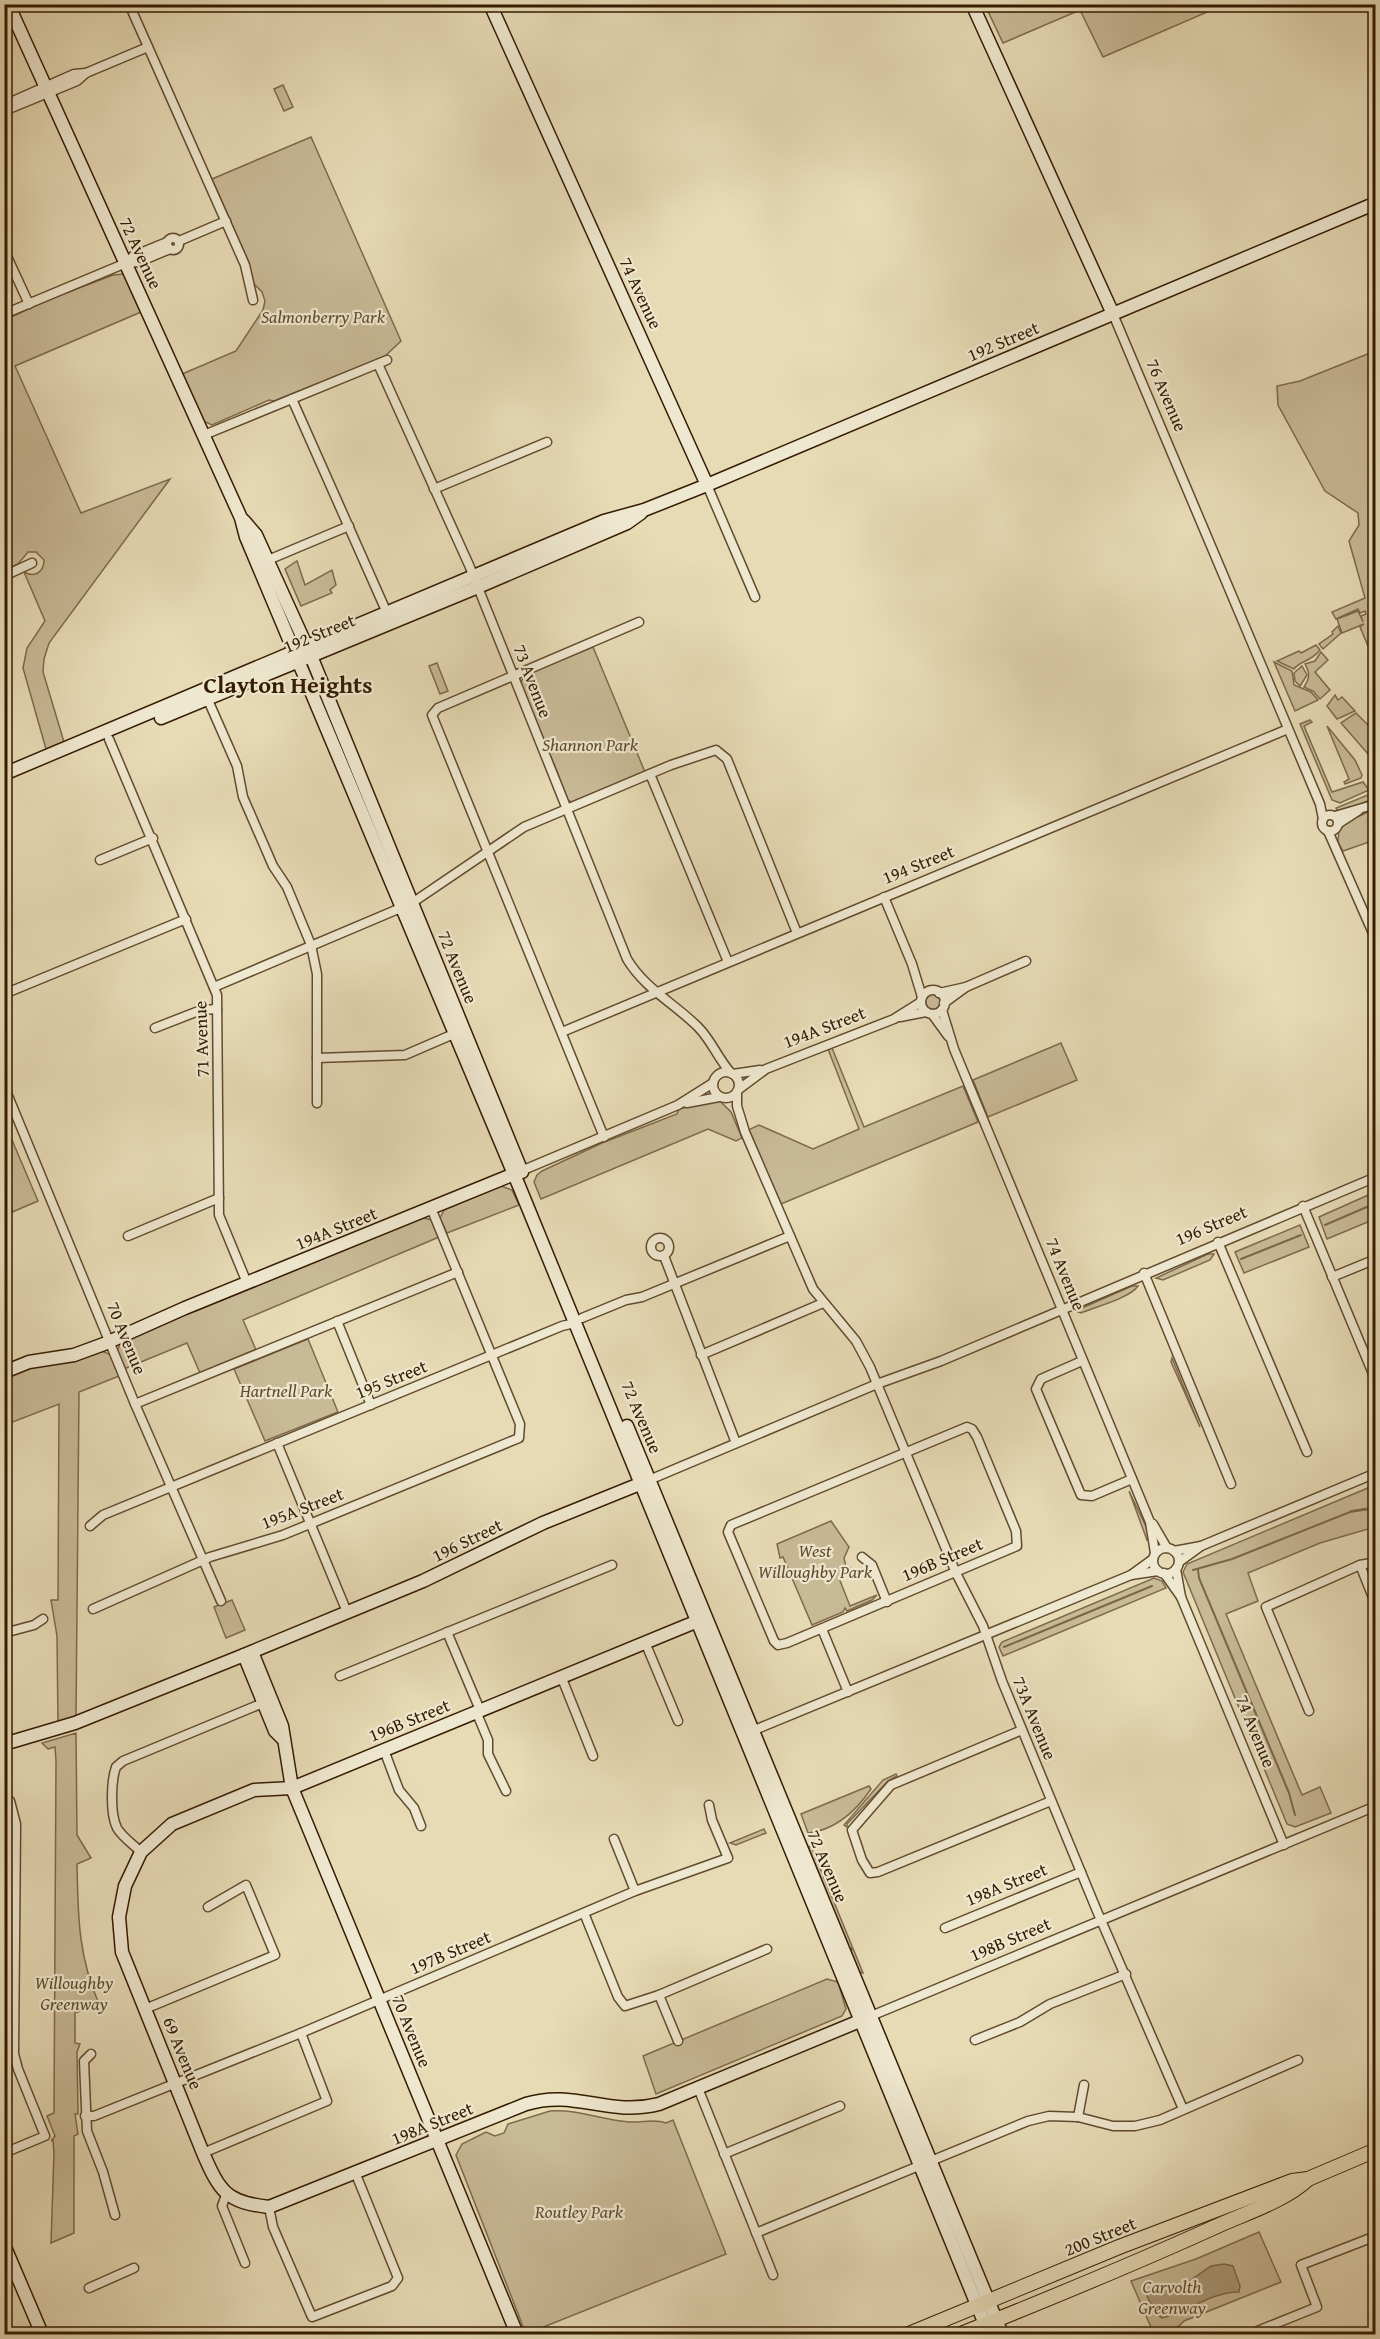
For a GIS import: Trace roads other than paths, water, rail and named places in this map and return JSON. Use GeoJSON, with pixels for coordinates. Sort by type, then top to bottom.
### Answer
{"type":"FeatureCollection","features":[{"type":"Feature","properties":{"kind":"main road","name":"72 Avenue"},"geometry":{"type":"LineString","coordinates":[[8,4],[242,518],[246,537],[303,654],[407,905],[456,1033],[518,1172]]}},
{"type":"Feature","properties":{"kind":"main road","name":"74 Avenue"},"geometry":{"type":"LineString","coordinates":[[490,4],[708,485]]}},
{"type":"Feature","properties":{"kind":"main road","name":"76 Avenue"},"geometry":{"type":"LineString","coordinates":[[972,4],[1113,314]]}},
{"type":"Feature","properties":{"kind":"main road","name":"192 Street"},"geometry":{"type":"LineString","coordinates":[[4,774],[303,654],[476,581],[604,521],[644,510],[708,485],[1376,203]]}},
{"type":"Feature","properties":{"kind":"main road","name":"72 Avenue"},"geometry":{"type":"LineString","coordinates":[[242,518],[256,535],[268,561],[366,818],[410,911],[433,967],[444,981],[518,1172],[645,1482],[752,1731],[990,2327],[1002,2334]]}},
{"type":"Feature","properties":{"kind":"main road","name":"192 Street"},"geometry":{"type":"LineString","coordinates":[[4,783],[208,700],[387,613],[476,581]]}},
{"type":"Feature","properties":{"kind":"main road","name":"194A Street"},"geometry":{"type":"LineString","coordinates":[[4,1372],[29,1362],[74,1355],[110,1342],[518,1172]]}},
{"type":"Feature","properties":{"kind":"main road","name":"72 Avenue"},"geometry":{"type":"LineString","coordinates":[[579,1321],[597,1365],[607,1379],[696,1622],[866,2019]]}},
{"type":"Feature","properties":{"kind":"main road","name":"196 Street"},"geometry":{"type":"LineString","coordinates":[[4,1744],[75,1723],[248,1654],[423,1581],[543,1523],[645,1482]]}},
{"type":"Feature","properties":{"kind":"main road","name":"196B Street"},"geometry":{"type":"LineString","coordinates":[[141,1852],[172,1824],[254,1790],[292,1788],[696,1622]]}},
{"type":"Feature","properties":{"kind":"main road"},"geometry":{"type":"LineString","coordinates":[[696,1622],[705,1629],[720,1665],[733,1685]]}},
{"type":"Feature","properties":{"kind":"main road","name":"70 Avenue"},"geometry":{"type":"LineString","coordinates":[[248,1654],[263,1703],[275,1731],[282,1738]]}},
{"type":"Feature","properties":{"kind":"main road","name":"70 Avenue"},"geometry":{"type":"LineString","coordinates":[[248,1654],[282,1726],[282,1738],[292,1788],[517,2334]]}},
{"type":"Feature","properties":{"kind":"main road"},"geometry":{"type":"LineString","coordinates":[[720,1680],[729,1691],[745,1729],[752,1731]]}},
{"type":"Feature","properties":{"kind":"main road","name":"69 Avenue"},"geometry":{"type":"LineString","coordinates":[[141,1852],[125,1886],[119,1917],[122,1952],[202,2153],[214,2180],[226,2195]]}},
{"type":"Feature","properties":{"kind":"main road","name":"198B Street"},"geometry":{"type":"LineString","coordinates":[[659,2104],[866,2019]]}},
{"type":"Feature","properties":{"kind":"main road","name":"198A Street"},"geometry":{"type":"LineString","coordinates":[[269,2208],[540,2100],[569,2098],[627,2109],[659,2104]]}},
{"type":"Feature","properties":{"kind":"main road","name":"200 Street"},"geometry":{"type":"LineString","coordinates":[[909,2334],[1184,2222],[1292,2181],[1308,2179],[1376,2150]]}},
{"type":"Feature","properties":{"kind":"main road","name":"200 Street"},"geometry":{"type":"LineString","coordinates":[[962,2334],[990,2327],[1094,2281],[1296,2190],[1308,2179]]}},
{"type":"Feature","properties":{"kind":"main road"},"geometry":{"type":"LineString","coordinates":[[226,2195],[244,2204],[269,2208]]}},
{"type":"Feature","properties":{"kind":"main road"},"geometry":{"type":"LineString","coordinates":[[4,2245],[42,2334]]}},
{"type":"Feature","properties":{"kind":"street"},"geometry":{"type":"LineString","coordinates":[[129,4],[245,265],[253,300]]}},
{"type":"Feature","properties":{"kind":"street"},"geometry":{"type":"LineString","coordinates":[[4,111],[74,74],[86,73],[148,46]]}},
{"type":"Feature","properties":{"kind":"street"},"geometry":{"type":"LineString","coordinates":[[4,105],[47,90]]}},
{"type":"Feature","properties":{"kind":"street"},"geometry":{"type":"LineString","coordinates":[[4,314],[126,263],[133,256],[169,246],[177,249],[179,241],[226,221]]}},
{"type":"Feature","properties":{"kind":"street"},"geometry":{"type":"LineString","coordinates":[[4,250],[29,304]]}},
{"type":"Feature","properties":{"kind":"street","name":"76 Avenue"},"geometry":{"type":"LineString","coordinates":[[1113,314],[1320,804],[1331,823],[1335,843],[1376,940]]}},
{"type":"Feature","properties":{"kind":"street"},"geometry":{"type":"LineString","coordinates":[[204,435],[387,360]]}},
{"type":"Feature","properties":{"kind":"street","name":"73 Avenue"},"geometry":{"type":"LineString","coordinates":[[378,364],[476,581],[565,809],[627,959],[646,986],[697,1026],[715,1054],[732,1074]]}},
{"type":"Feature","properties":{"kind":"street"},"geometry":{"type":"LineString","coordinates":[[292,399],[387,613]]}},
{"type":"Feature","properties":{"kind":"street"},"geometry":{"type":"LineString","coordinates":[[434,489],[547,442]]}},
{"type":"Feature","properties":{"kind":"street","name":"74 Avenue"},"geometry":{"type":"LineString","coordinates":[[708,485],[755,597]]}},
{"type":"Feature","properties":{"kind":"street"},"geometry":{"type":"LineString","coordinates":[[268,561],[349,526]]}},
{"type":"Feature","properties":{"kind":"street"},"geometry":{"type":"LineString","coordinates":[[4,576],[32,563]]}},
{"type":"Feature","properties":{"kind":"street"},"geometry":{"type":"LineString","coordinates":[[604,1137],[432,715],[438,708],[639,622]]}},
{"type":"Feature","properties":{"kind":"street"},"geometry":{"type":"LineString","coordinates":[[208,700],[237,766],[248,807],[311,945],[317,974],[317,1102]]}},
{"type":"Feature","properties":{"kind":"street","name":"194 Street"},"geometry":{"type":"LineString","coordinates":[[562,1032],[1288,729]]}},
{"type":"Feature","properties":{"kind":"street","name":"71 Avenue"},"geometry":{"type":"LineString","coordinates":[[110,739],[214,987],[217,1009],[221,1220],[247,1283]]}},
{"type":"Feature","properties":{"kind":"street"},"geometry":{"type":"LineString","coordinates":[[214,987],[300,953],[311,945],[407,905],[524,827],[713,750],[720,750],[727,759],[797,933]]}},
{"type":"Feature","properties":{"kind":"street"},"geometry":{"type":"LineString","coordinates":[[650,774],[728,962]]}},
{"type":"Feature","properties":{"kind":"street"},"geometry":{"type":"LineString","coordinates":[[1331,823],[1376,804]]}},
{"type":"Feature","properties":{"kind":"street"},"geometry":{"type":"LineString","coordinates":[[100,860],[153,838]]}},
{"type":"Feature","properties":{"kind":"street"},"geometry":{"type":"LineString","coordinates":[[884,897],[912,963],[921,999]]}},
{"type":"Feature","properties":{"kind":"street"},"geometry":{"type":"LineString","coordinates":[[4,994],[186,919]]}},
{"type":"Feature","properties":{"kind":"street"},"geometry":{"type":"LineString","coordinates":[[912,963],[930,991],[939,993],[966,987],[1026,961]]}},
{"type":"Feature","properties":{"kind":"street"},"geometry":{"type":"LineString","coordinates":[[943,1006],[966,987]]}},
{"type":"Feature","properties":{"kind":"street","name":"194A Street"},"geometry":{"type":"LineString","coordinates":[[732,1074],[766,1069],[894,1018],[930,991]]}},
{"type":"Feature","properties":{"kind":"street","name":"74 Avenue"},"geometry":{"type":"LineString","coordinates":[[939,993],[950,1039],[1150,1522],[1171,1549],[1177,1565],[1181,1597],[1284,1845]]}},
{"type":"Feature","properties":{"kind":"street","name":"74 Avenue"},"geometry":{"type":"LineString","coordinates":[[921,999],[950,1039]]}},
{"type":"Feature","properties":{"kind":"street","name":"194A Street"},"geometry":{"type":"LineString","coordinates":[[894,1018],[929,1013],[943,1006]]}},
{"type":"Feature","properties":{"kind":"street"},"geometry":{"type":"LineString","coordinates":[[154,1028],[201,1010],[217,1009]]}},
{"type":"Feature","properties":{"kind":"street"},"geometry":{"type":"LineString","coordinates":[[317,1058],[405,1055],[456,1033]]}},
{"type":"Feature","properties":{"kind":"street"},"geometry":{"type":"LineString","coordinates":[[715,1054],[714,1091],[734,1111],[745,1131]]}},
{"type":"Feature","properties":{"kind":"street","name":"194A Street"},"geometry":{"type":"LineString","coordinates":[[738,1090],[766,1069]]}},
{"type":"Feature","properties":{"kind":"street"},"geometry":{"type":"LineString","coordinates":[[701,1355],[823,1304],[808,1280],[745,1131],[737,1106],[738,1080],[732,1074],[720,1074],[714,1081]]}},
{"type":"Feature","properties":{"kind":"street","name":"194A Street"},"geometry":{"type":"LineString","coordinates":[[518,1172],[678,1106],[714,1081]]}},
{"type":"Feature","properties":{"kind":"street","name":"70 Avenue"},"geometry":{"type":"LineString","coordinates":[[4,1086],[135,1404],[221,1601]]}},
{"type":"Feature","properties":{"kind":"street"},"geometry":{"type":"LineString","coordinates":[[721,1098],[731,1098],[738,1090]]}},
{"type":"Feature","properties":{"kind":"street","name":"194A Street"},"geometry":{"type":"LineString","coordinates":[[678,1106],[721,1098]]}},
{"type":"Feature","properties":{"kind":"street","name":"196 Street"},"geometry":{"type":"LineString","coordinates":[[645,1482],[878,1384],[941,1361],[1144,1273],[1376,1177]]}},
{"type":"Feature","properties":{"kind":"street"},"geometry":{"type":"LineString","coordinates":[[128,1236],[219,1198]]}},
{"type":"Feature","properties":{"kind":"street"},"geometry":{"type":"LineString","coordinates":[[1303,1206],[1376,1381]]}},
{"type":"Feature","properties":{"kind":"street"},"geometry":{"type":"LineString","coordinates":[[431,1208],[491,1355]]}},
{"type":"Feature","properties":{"kind":"street","name":"195 Street"},"geometry":{"type":"LineString","coordinates":[[90,1526],[103,1515],[491,1355],[790,1236]]}},
{"type":"Feature","properties":{"kind":"street"},"geometry":{"type":"LineString","coordinates":[[1218,1242],[1307,1452]]}},
{"type":"Feature","properties":{"kind":"street"},"geometry":{"type":"LineString","coordinates":[[664,1256],[736,1443]]}},
{"type":"Feature","properties":{"kind":"street"},"geometry":{"type":"LineString","coordinates":[[1332,1277],[1376,1259]]}},
{"type":"Feature","properties":{"kind":"street"},"geometry":{"type":"LineString","coordinates":[[135,1404],[458,1272]]}},
{"type":"Feature","properties":{"kind":"street"},"geometry":{"type":"LineString","coordinates":[[1144,1273],[1231,1484]]}},
{"type":"Feature","properties":{"kind":"street","name":"73A Avenue"},"geometry":{"type":"LineString","coordinates":[[823,1304],[856,1341],[878,1384],[956,1574],[986,1635],[1022,1730],[1101,1921],[1183,2109]]}},
{"type":"Feature","properties":{"kind":"street"},"geometry":{"type":"LineString","coordinates":[[337,1321],[371,1405]]}},
{"type":"Feature","properties":{"kind":"street","name":"195A Street"},"geometry":{"type":"LineString","coordinates":[[93,1609],[203,1559],[269,1540],[515,1441],[521,1434],[520,1424],[491,1355]]}},
{"type":"Feature","properties":{"kind":"street"},"geometry":{"type":"LineString","coordinates":[[1082,1361],[1041,1379],[1036,1389],[1081,1495],[1092,1496],[1132,1479]]}},
{"type":"Feature","properties":{"kind":"street","name":"196B Street"},"geometry":{"type":"LineString","coordinates":[[970,1427],[977,1437],[1016,1531],[1018,1544],[956,1574],[778,1645],[768,1628],[728,1532],[730,1526],[906,1452],[970,1427]]}},
{"type":"Feature","properties":{"kind":"street"},"geometry":{"type":"LineString","coordinates":[[277,1443],[347,1612]]}},
{"type":"Feature","properties":{"kind":"street"},"geometry":{"type":"LineString","coordinates":[[752,1731],[1131,1575],[1161,1572],[1177,1565],[1201,1546],[1376,1473]]}},
{"type":"Feature","properties":{"kind":"street","name":"74 Avenue"},"geometry":{"type":"LineString","coordinates":[[1150,1522],[1154,1556],[1161,1572],[1181,1597]]}},
{"type":"Feature","properties":{"kind":"street"},"geometry":{"type":"LineString","coordinates":[[1131,1575],[1154,1556],[1171,1549],[1201,1546]]}},
{"type":"Feature","properties":{"kind":"street"},"geometry":{"type":"LineString","coordinates":[[862,1557],[872,1565],[887,1602]]}},
{"type":"Feature","properties":{"kind":"street"},"geometry":{"type":"LineString","coordinates":[[1309,1711],[1266,1607],[1360,1565],[1376,1562]]}},
{"type":"Feature","properties":{"kind":"street"},"geometry":{"type":"LineString","coordinates":[[339,1676],[612,1565]]}},
{"type":"Feature","properties":{"kind":"street"},"geometry":{"type":"LineString","coordinates":[[1360,1565],[1376,1605]]}},
{"type":"Feature","properties":{"kind":"street"},"geometry":{"type":"LineString","coordinates":[[4,1633],[34,1625],[43,1619]]}},
{"type":"Feature","properties":{"kind":"street"},"geometry":{"type":"LineString","coordinates":[[822,1629],[848,1692]]}},
{"type":"Feature","properties":{"kind":"street"},"geometry":{"type":"LineString","coordinates":[[447,1632],[480,1710],[478,1716],[488,1740],[488,1754],[506,1791]]}},
{"type":"Feature","properties":{"kind":"street"},"geometry":{"type":"LineString","coordinates":[[645,1642],[678,1721]]}},
{"type":"Feature","properties":{"kind":"street"},"geometry":{"type":"LineString","coordinates":[[561,1676],[593,1756]]}},
{"type":"Feature","properties":{"kind":"street"},"geometry":{"type":"LineString","coordinates":[[141,1852],[122,1835],[115,1823],[114,1778],[118,1765],[263,1703]]}},
{"type":"Feature","properties":{"kind":"street"},"geometry":{"type":"LineString","coordinates":[[1022,1730],[894,1783],[852,1830],[864,1866],[872,1873],[1051,1801]]}},
{"type":"Feature","properties":{"kind":"street"},"geometry":{"type":"LineString","coordinates":[[384,1750],[399,1790],[414,1808],[422,1826]]}},
{"type":"Feature","properties":{"kind":"street","name":"197B Street"},"geometry":{"type":"LineString","coordinates":[[85,2116],[94,2116],[301,2033],[635,1892],[728,1858],[712,1820],[709,1805]]}},
{"type":"Feature","properties":{"kind":"street","name":"198B Street"},"geometry":{"type":"LineString","coordinates":[[866,2019],[1376,1806]]}},
{"type":"Feature","properties":{"kind":"street"},"geometry":{"type":"LineString","coordinates":[[4,2153],[45,2136],[15,2061],[16,1824],[9,1807]]}},
{"type":"Feature","properties":{"kind":"street"},"geometry":{"type":"LineString","coordinates":[[614,1839],[635,1892]]}},
{"type":"Feature","properties":{"kind":"street","name":"198A Street"},"geometry":{"type":"LineString","coordinates":[[945,1928],[1081,1872]]}},
{"type":"Feature","properties":{"kind":"street"},"geometry":{"type":"LineString","coordinates":[[146,2009],[275,1955],[246,1885],[208,1907]]}},
{"type":"Feature","properties":{"kind":"street"},"geometry":{"type":"LineString","coordinates":[[4,1894],[16,1894]]}},
{"type":"Feature","properties":{"kind":"street"},"geometry":{"type":"LineString","coordinates":[[584,1913],[618,1997],[625,2006],[659,1995],[767,1949]]}},
{"type":"Feature","properties":{"kind":"street"},"geometry":{"type":"LineString","coordinates":[[975,2040],[1020,2022],[1050,2004],[1126,1974]]}},
{"type":"Feature","properties":{"kind":"street"},"geometry":{"type":"LineString","coordinates":[[659,1995],[678,2041]]}},
{"type":"Feature","properties":{"kind":"street"},"geometry":{"type":"LineString","coordinates":[[4,1996],[15,1996]]}},
{"type":"Feature","properties":{"kind":"street"},"geometry":{"type":"LineString","coordinates":[[202,2153],[327,2101],[301,2033]]}},
{"type":"Feature","properties":{"kind":"street"},"geometry":{"type":"LineString","coordinates":[[91,2054],[84,2061],[87,2131],[103,2172],[115,2215]]}},
{"type":"Feature","properties":{"kind":"street"},"geometry":{"type":"LineString","coordinates":[[756,2233],[1028,2121],[1049,2116],[1078,2117],[1113,2126],[1135,2126],[1160,2120],[1298,2060]]}},
{"type":"Feature","properties":{"kind":"street"},"geometry":{"type":"LineString","coordinates":[[1078,2117],[1084,2085]]}},
{"type":"Feature","properties":{"kind":"street"},"geometry":{"type":"LineString","coordinates":[[698,2088],[773,2275]]}},
{"type":"Feature","properties":{"kind":"street"},"geometry":{"type":"LineString","coordinates":[[724,2154],[840,2106]]}},
{"type":"Feature","properties":{"kind":"street"},"geometry":{"type":"LineString","coordinates":[[269,2208],[273,2227],[312,2317],[396,2283],[398,2278],[356,2172]]}},
{"type":"Feature","properties":{"kind":"street","name":"69 Avenue"},"geometry":{"type":"LineString","coordinates":[[226,2195],[222,2206],[245,2263]]}},
{"type":"Feature","properties":{"kind":"street"},"geometry":{"type":"LineString","coordinates":[[1250,2334],[1317,2307],[1301,2265],[1375,2235]]}},
{"type":"Feature","properties":{"kind":"street"},"geometry":{"type":"LineString","coordinates":[[89,2288],[134,2268]]}},
{"type":"Feature","properties":{"kind":"waterway"},"geometry":{"type":"LineString","coordinates":[[1325,1225],[1376,1203]]}},
{"type":"Feature","properties":{"kind":"waterway"},"geometry":{"type":"LineString","coordinates":[[1241,1259],[1301,1235]]}},
{"type":"Feature","properties":{"kind":"waterway"},"geometry":{"type":"LineString","coordinates":[[1193,1570],[1232,1559],[1350,1512],[1376,1508]]}},
{"type":"Feature","properties":{"kind":"waterway"},"geometry":{"type":"LineString","coordinates":[[1198,1570],[1199,1578],[1289,1793],[1295,1815]]}},
{"type":"Feature","properties":{"kind":"waterway"},"geometry":{"type":"LineString","coordinates":[[1004,1647],[1152,1586]]}},
{"type":"Feature","properties":{"kind":"district","name":"Clayton Heights"},"geometry":{"type":"Point","coordinates":[288,684]}},
{"type":"Feature","properties":{"kind":"park label","name":"Salmonberry Park"},"geometry":{"type":"Point","coordinates":[323,316]}},
{"type":"Feature","properties":{"kind":"park label","name":"Shannon Park"},"geometry":{"type":"Point","coordinates":[590,744]}},
{"type":"Feature","properties":{"kind":"park label","name":"Hartnell Park"},"geometry":{"type":"Point","coordinates":[286,1390]}},
{"type":"Feature","properties":{"kind":"park label","name":"West Willoughby Park"},"geometry":{"type":"Point","coordinates":[815,1560]}},
{"type":"Feature","properties":{"kind":"park label","name":"Willoughby Greenway"},"geometry":{"type":"Point","coordinates":[74,1992]}},
{"type":"Feature","properties":{"kind":"park label","name":"Routley Park"},"geometry":{"type":"Point","coordinates":[579,2211]}},
{"type":"Feature","properties":{"kind":"park label","name":"Carvolth Greenway"},"geometry":{"type":"Point","coordinates":[1172,2296]}}]}
